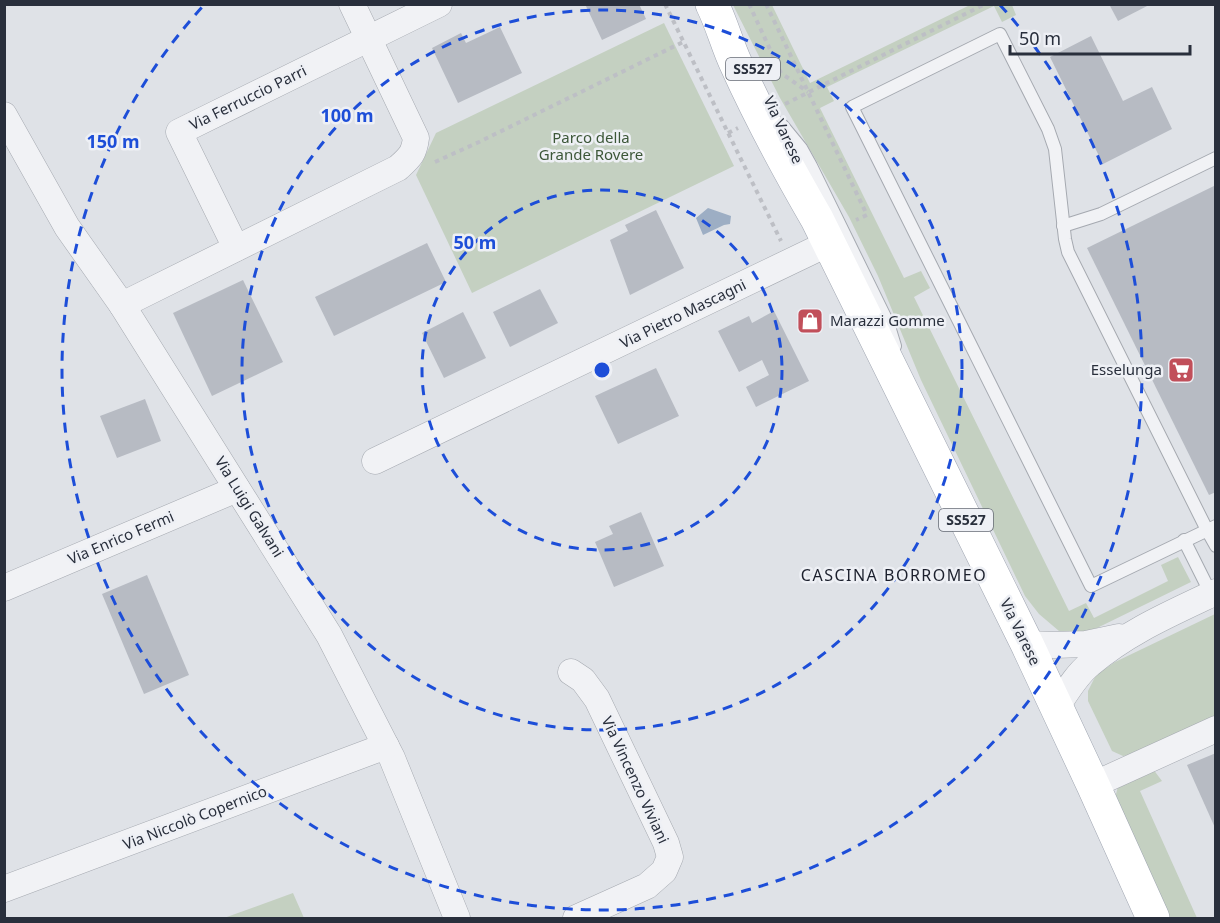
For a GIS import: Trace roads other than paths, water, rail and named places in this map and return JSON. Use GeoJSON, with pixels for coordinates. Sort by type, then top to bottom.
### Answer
{"type":"FeatureCollection","features":[{"type":"Feature","properties":{"kind":"main road","name":"Via Varese"},"geometry":{"type":"LineString","coordinates":[[715,10],[735,63],[773,117],[804,176],[906,397],[1027,644],[1153,918]]}},
{"type":"Feature","properties":{"kind":"street"},"geometry":{"type":"LineString","coordinates":[[123,305],[398,168],[411,157],[416,138],[352,4]]}},
{"type":"Feature","properties":{"kind":"street","name":"Via Ferruccio Parri"},"geometry":{"type":"LineString","coordinates":[[236,248],[179,132],[439,4]]}},
{"type":"Feature","properties":{"kind":"street","name":"Via Luigi Galvani"},"geometry":{"type":"LineString","coordinates":[[4,115],[67,227],[123,305],[329,635],[393,758],[457,918]]}},
{"type":"Feature","properties":{"kind":"street","name":"Via Pietro Mascagni"},"geometry":{"type":"LineString","coordinates":[[375,461],[791,262],[833,238]]}},
{"type":"Feature","properties":{"kind":"street","name":"Via Enrico Fermi"},"geometry":{"type":"LineString","coordinates":[[4,588],[237,489]]}},
{"type":"Feature","properties":{"kind":"street"},"geometry":{"type":"LineString","coordinates":[[1056,708],[1088,665],[1128,635],[1213,593]]}},
{"type":"Feature","properties":{"kind":"street"},"geometry":{"type":"LineString","coordinates":[[1027,644],[1086,644],[1128,635]]}},
{"type":"Feature","properties":{"kind":"street","name":"Via Vincenzo Viviani"},"geometry":{"type":"LineString","coordinates":[[571,672],[583,680],[597,699],[666,843],[670,857],[664,871],[647,886],[576,918]]}},
{"type":"Feature","properties":{"kind":"street"},"geometry":{"type":"LineString","coordinates":[[1093,785],[1215,729]]}},
{"type":"Feature","properties":{"kind":"street","name":"Via Niccolò Copernico"},"geometry":{"type":"LineString","coordinates":[[4,889],[386,746]]}},
{"type":"Feature","properties":{"kind":"lane"},"geometry":{"type":"LineString","coordinates":[[1211,528],[1091,586],[852,107],[1000,34],[1048,129],[1055,149],[1068,252],[1211,528],[1215,546]]}},
{"type":"Feature","properties":{"kind":"lane"},"geometry":{"type":"LineString","coordinates":[[773,117],[801,148],[811,166],[833,238]]}},
{"type":"Feature","properties":{"kind":"lane"},"geometry":{"type":"LineString","coordinates":[[1063,226],[1101,214],[1215,158]]}},
{"type":"Feature","properties":{"kind":"lane"},"geometry":{"type":"LineString","coordinates":[[1184,540],[1213,593]]}},
{"type":"Feature","properties":{"kind":"water"},"geometry":{"type":"Polygon","coordinates":[[[708,208],[731,216],[730,224],[703,235],[696,218],[708,208]]]}},
{"type":"Feature","properties":{"kind":"place","name":"Marazzi Gomme"},"geometry":{"type":"Point","coordinates":[810,321]}},
{"type":"Feature","properties":{"kind":"place","name":"Esselunga"},"geometry":{"type":"Point","coordinates":[1181,370]}},
{"type":"Feature","properties":{"kind":"district","name":"CASCINA BORROMEO"},"geometry":{"type":"Point","coordinates":[894,575]}},
{"type":"Feature","properties":{"kind":"park label","name":"Parco della Grande Rovere"},"geometry":{"type":"Point","coordinates":[591,146]}}]}
